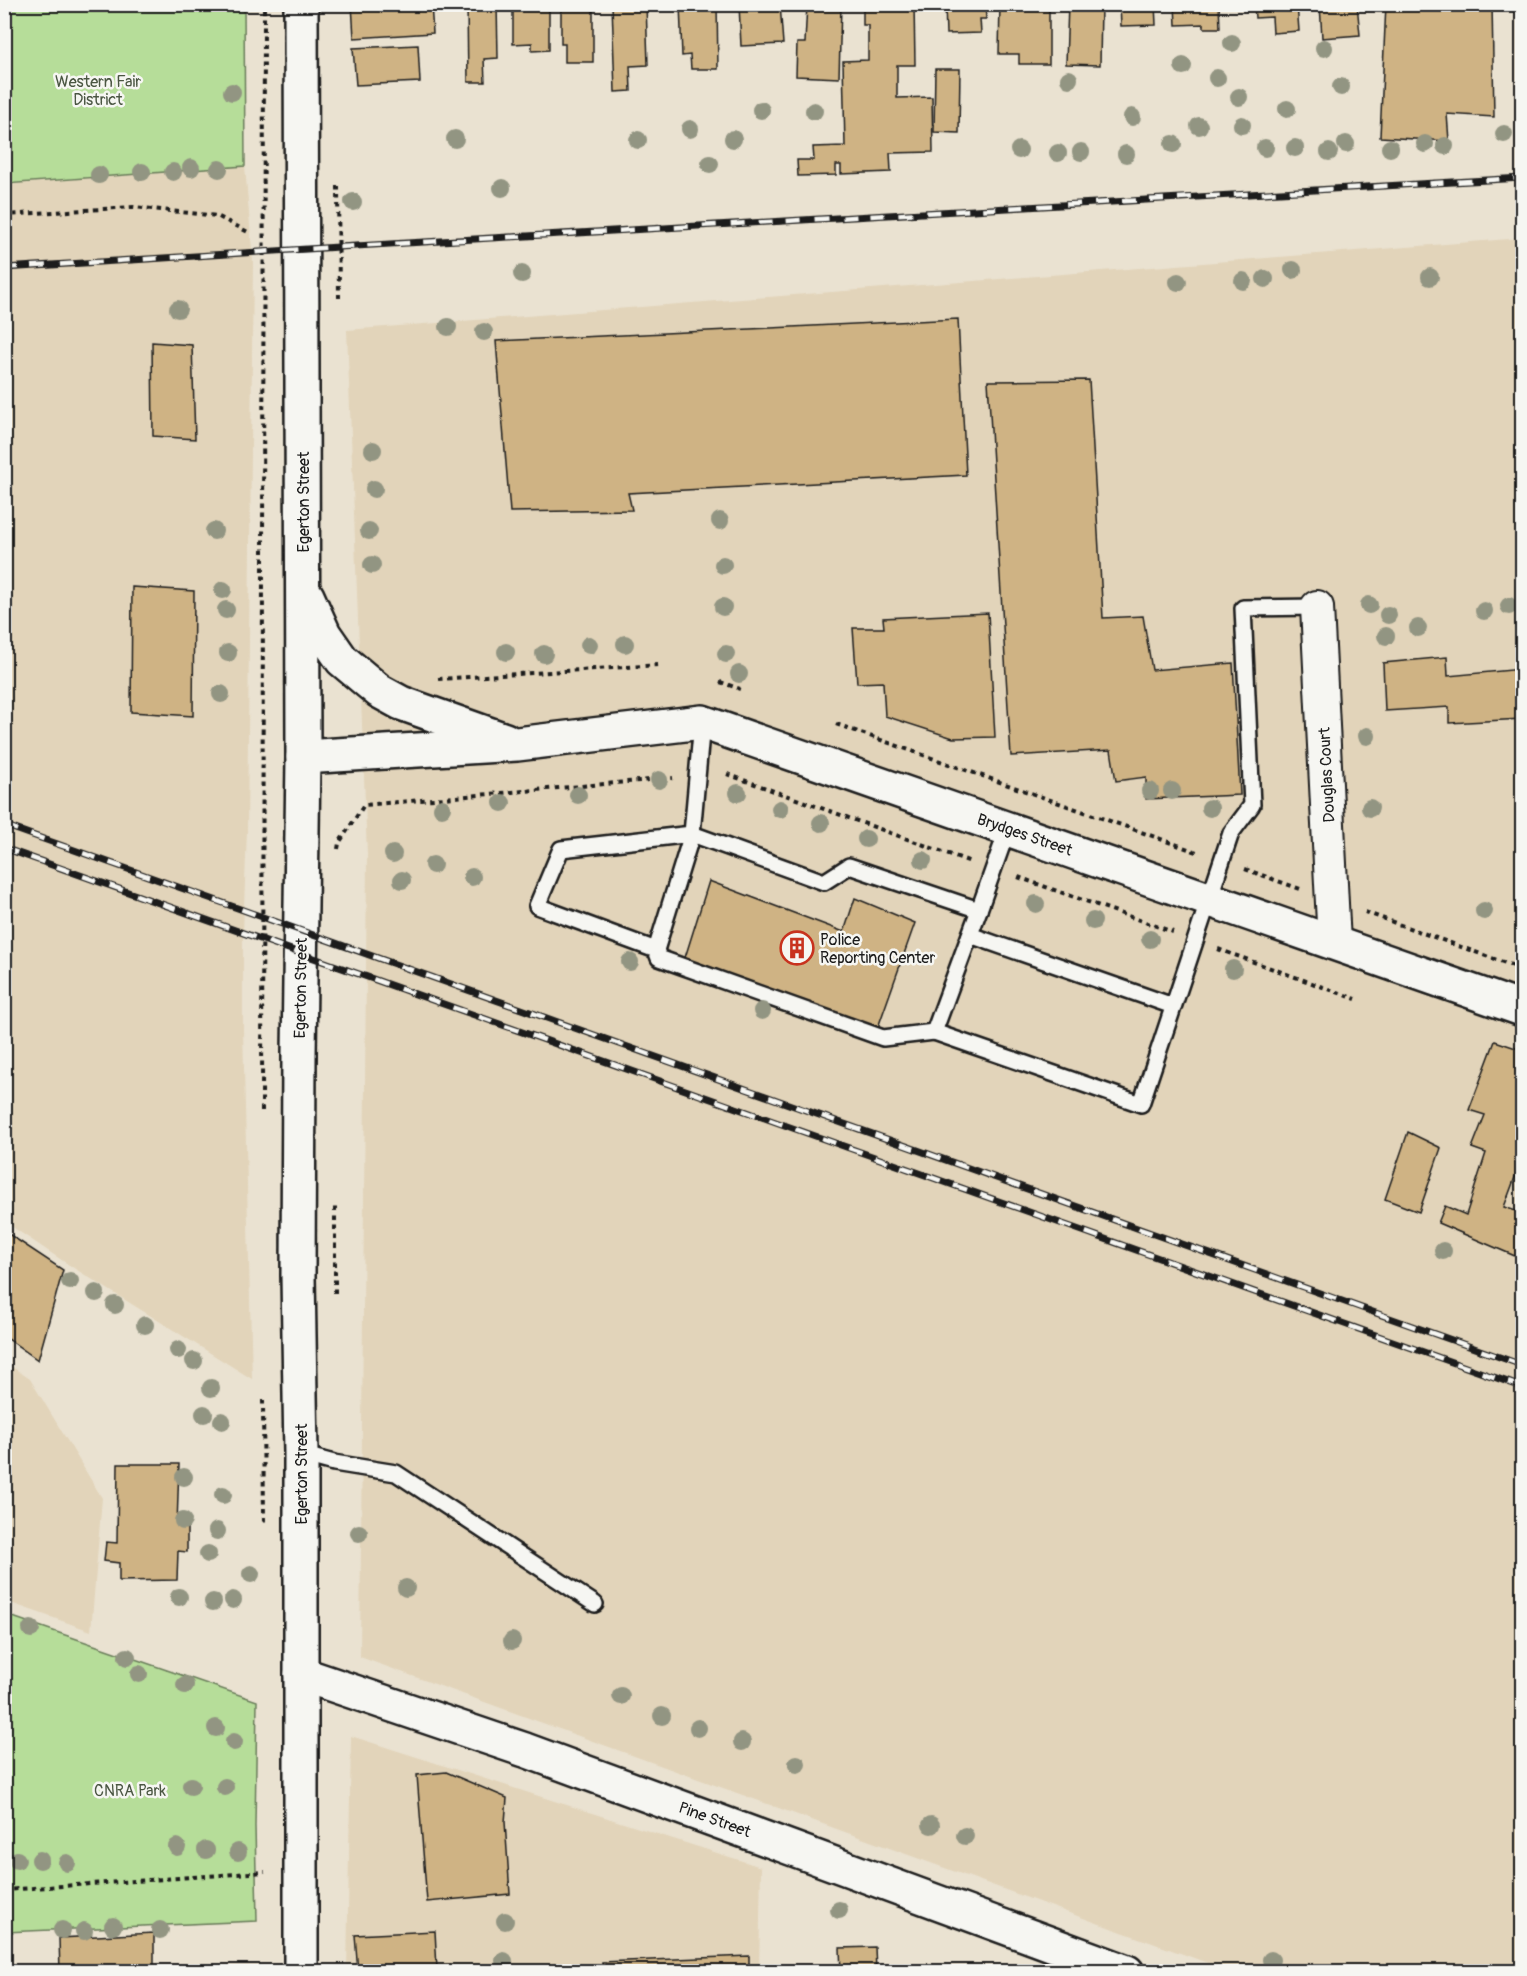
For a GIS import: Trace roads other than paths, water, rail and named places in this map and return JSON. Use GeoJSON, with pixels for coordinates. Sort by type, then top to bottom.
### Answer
{"type":"FeatureCollection","features":[{"type":"Feature","properties":{"kind":"street","name":"Egerton Street"},"geometry":{"type":"LineString","coordinates":[[301,4],[303,757],[298,1276],[301,1454],[301,1971]]}},
{"type":"Feature","properties":{"kind":"street"},"geometry":{"type":"LineString","coordinates":[[303,586],[324,634],[342,660],[379,691],[401,703],[517,744]]}},
{"type":"Feature","properties":{"kind":"street","name":"Douglas Court"},"geometry":{"type":"LineString","coordinates":[[1317,607],[1334,943]]}},
{"type":"Feature","properties":{"kind":"street","name":"Brydges Street"},"geometry":{"type":"LineString","coordinates":[[303,757],[517,744],[702,722],[1522,1009]]}},
{"type":"Feature","properties":{"kind":"street","name":"Pine Street"},"geometry":{"type":"LineString","coordinates":[[301,1674],[525,1750],[1088,1964],[1127,1971]]}},
{"type":"Feature","properties":{"kind":"lane"},"geometry":{"type":"LineString","coordinates":[[702,722],[693,834],[656,950],[659,958],[883,1038],[934,1032],[1141,1104],[1230,833],[1252,805],[1243,608],[1317,607]]}},
{"type":"Feature","properties":{"kind":"lane"},"geometry":{"type":"LineString","coordinates":[[934,1032],[1008,828]]}},
{"type":"Feature","properties":{"kind":"lane"},"geometry":{"type":"LineString","coordinates":[[656,950],[537,906],[561,849],[693,834],[824,882],[849,866],[979,910]]}},
{"type":"Feature","properties":{"kind":"lane"},"geometry":{"type":"LineString","coordinates":[[970,935],[1173,1006]]}},
{"type":"Feature","properties":{"kind":"lane"},"geometry":{"type":"LineString","coordinates":[[301,1454],[334,1463],[396,1473],[595,1604]]}},
{"type":"Feature","properties":{"kind":"railway"},"geometry":{"type":"LineString","coordinates":[[4,268],[1522,178]]}},
{"type":"Feature","properties":{"kind":"railway"},"geometry":{"type":"LineString","coordinates":[[4,825],[1522,1365]]}},
{"type":"Feature","properties":{"kind":"railway"},"geometry":{"type":"LineString","coordinates":[[4,848],[1522,1387]]}},
{"type":"Feature","properties":{"kind":"place","name":"Police Reporting Center"},"geometry":{"type":"Point","coordinates":[797,948]}},
{"type":"Feature","properties":{"kind":"park label","name":"Western Fair District"},"geometry":{"type":"Point","coordinates":[98,90]}},
{"type":"Feature","properties":{"kind":"park label","name":"CNRA Park"},"geometry":{"type":"Point","coordinates":[130,1790]}}]}
